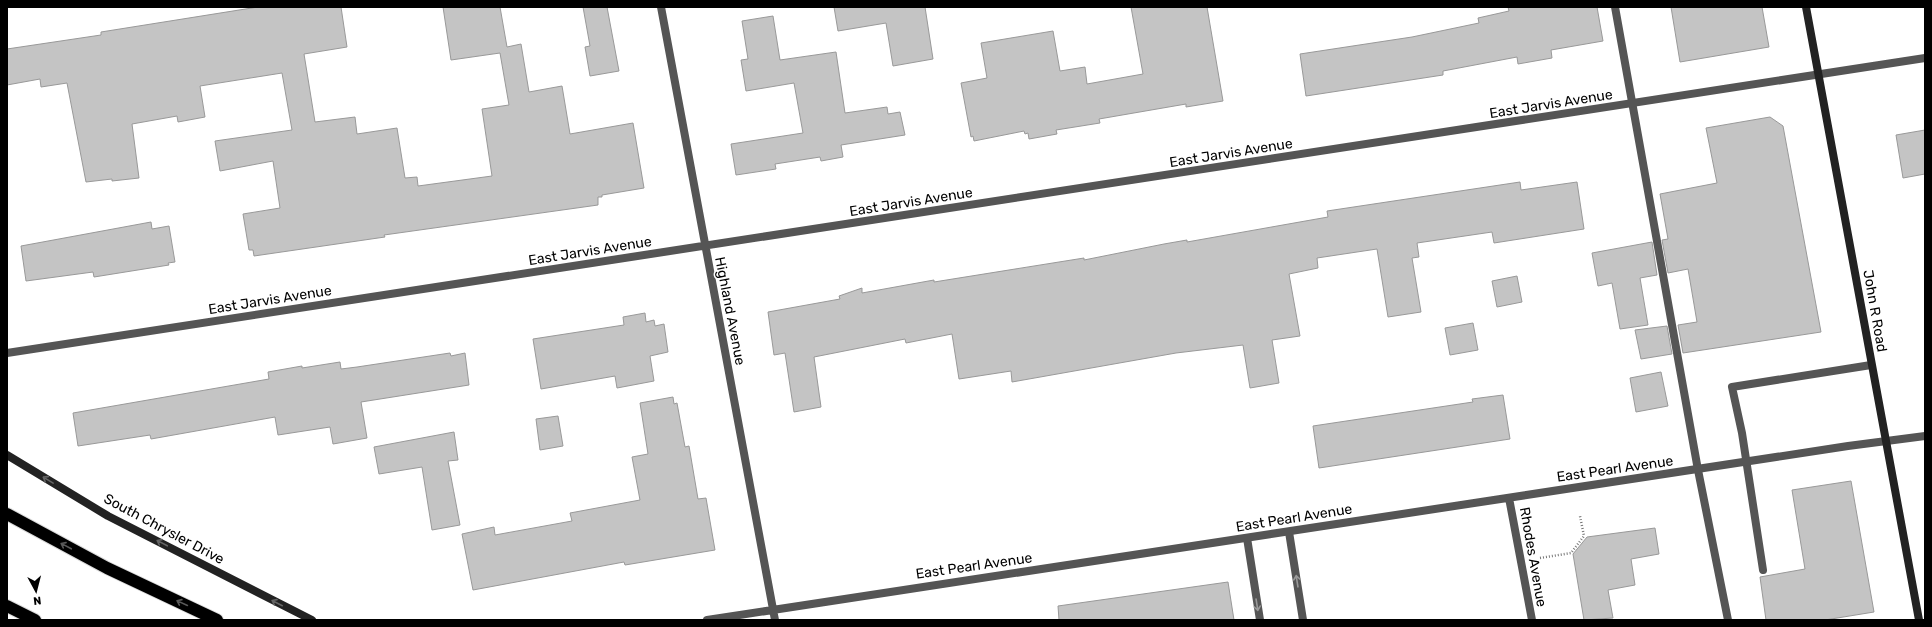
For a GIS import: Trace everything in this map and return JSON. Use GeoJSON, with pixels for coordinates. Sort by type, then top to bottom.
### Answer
{"type":"FeatureCollection","features":[{"type":"Feature","properties":{"kind":"highway"},"geometry":{"type":"LineString","coordinates":[[7,514],[107,568],[217,620]]}},
{"type":"Feature","properties":{"kind":"highway"},"geometry":{"type":"LineString","coordinates":[[7,606],[35,620]]}},
{"type":"Feature","properties":{"kind":"main road","name":"John R Road"},"geometry":{"type":"LineString","coordinates":[[1806,7],[1919,620]]}},
{"type":"Feature","properties":{"kind":"main road","name":"South Chrysler Drive"},"geometry":{"type":"LineString","coordinates":[[7,455],[108,516],[312,620]]}},
{"type":"Feature","properties":{"kind":"street","name":"Highland Avenue"},"geometry":{"type":"LineString","coordinates":[[661,7],[775,620]]}},
{"type":"Feature","properties":{"kind":"street"},"geometry":{"type":"LineString","coordinates":[[1615,7],[1634,104],[1698,470],[1728,620]]}},
{"type":"Feature","properties":{"kind":"street","name":"East Jarvis Avenue"},"geometry":{"type":"LineString","coordinates":[[7,353],[705,247],[1925,58]]}},
{"type":"Feature","properties":{"kind":"street"},"geometry":{"type":"LineString","coordinates":[[1763,570],[1742,433],[1732,387],[1871,365]]}},
{"type":"Feature","properties":{"kind":"street","name":"East Pearl Avenue"},"geometry":{"type":"LineString","coordinates":[[707,620],[1747,463],[1848,446],[1925,436]]}},
{"type":"Feature","properties":{"kind":"street","name":"Rhodes Avenue"},"geometry":{"type":"LineString","coordinates":[[1510,498],[1532,620]]}},
{"type":"Feature","properties":{"kind":"street"},"geometry":{"type":"LineString","coordinates":[[1289,532],[1303,620]]}},
{"type":"Feature","properties":{"kind":"street"},"geometry":{"type":"LineString","coordinates":[[1247,538],[1260,620]]}},
{"type":"Feature","properties":{"kind":"path"},"geometry":{"type":"LineString","coordinates":[[1540,558],[1571,553],[1584,536],[1580,516]]}},
{"type":"Feature","properties":{"kind":"building"},"geometry":{"type":"Polygon","coordinates":[[[258,7],[341,7],[347,47],[304,54],[315,122],[355,117],[357,134],[397,128],[405,178],[417,177],[418,186],[492,176],[482,109],[509,105],[500,53],[451,60],[443,7],[500,7],[507,47],[521,44],[529,92],[562,86],[570,134],[633,123],[644,188],[602,195],[602,197],[598,197],[598,205],[384,235],[385,237],[254,256],[253,250],[249,250],[243,214],[280,208],[273,161],[220,171],[215,141],[292,130],[282,73],[200,86],[205,117],[178,122],[177,116],[132,124],[139,178],[112,181],[112,179],[86,182],[67,83],[41,87],[40,79],[7,85],[7,49],[101,35],[101,32],[258,7]]]}},
{"type":"Feature","properties":{"kind":"building"},"geometry":{"type":"Polygon","coordinates":[[[583,7],[607,7],[619,71],[590,76],[585,47],[590,46],[583,7]]]}},
{"type":"Feature","properties":{"kind":"building"},"geometry":{"type":"Polygon","coordinates":[[[834,7],[925,7],[933,59],[893,66],[886,23],[838,31],[834,7]]]}},
{"type":"Feature","properties":{"kind":"building"},"geometry":{"type":"Polygon","coordinates":[[[1131,7],[1207,7],[1223,101],[1186,107],[1186,104],[1099,119],[1100,123],[1056,130],[1057,134],[1029,139],[1028,133],[1025,134],[1024,131],[974,141],[973,136],[971,137],[961,83],[987,78],[981,43],[1053,31],[1060,71],[1085,67],[1087,84],[1143,74],[1131,7]]]}},
{"type":"Feature","properties":{"kind":"building"},"geometry":{"type":"Polygon","coordinates":[[[1508,7],[1597,7],[1603,41],[1551,50],[1552,58],[1518,64],[1517,57],[1443,71],[1443,75],[1306,96],[1300,54],[1412,37],[1479,23],[1478,18],[1509,11],[1508,7]]]}},
{"type":"Feature","properties":{"kind":"building"},"geometry":{"type":"Polygon","coordinates":[[[1671,7],[1762,7],[1769,47],[1680,62],[1671,7]]]}},
{"type":"Feature","properties":{"kind":"building"},"geometry":{"type":"Polygon","coordinates":[[[773,16],[780,60],[836,52],[845,113],[887,107],[888,114],[900,112],[905,135],[841,145],[843,157],[821,161],[820,157],[775,164],[776,169],[736,175],[731,144],[803,133],[794,83],[746,91],[741,60],[748,59],[742,21],[773,16]]]}},
{"type":"Feature","properties":{"kind":"building"},"geometry":{"type":"Polygon","coordinates":[[[1770,117],[1783,126],[1821,332],[1683,353],[1678,325],[1697,322],[1688,269],[1668,273],[1662,240],[1668,239],[1660,194],[1717,183],[1706,128],[1770,117]]]}},
{"type":"Feature","properties":{"kind":"building"},"geometry":{"type":"Polygon","coordinates":[[[1925,130],[1925,174],[1903,178],[1896,135],[1925,130]]]}},
{"type":"Feature","properties":{"kind":"building"},"geometry":{"type":"Polygon","coordinates":[[[1520,182],[1521,190],[1577,182],[1584,229],[1494,243],[1492,232],[1417,243],[1419,257],[1412,258],[1421,312],[1388,317],[1377,249],[1317,258],[1318,268],[1289,274],[1300,336],[1272,340],[1279,383],[1250,388],[1243,345],[1176,353],[1012,382],[1011,371],[959,379],[952,334],[906,343],[905,339],[814,357],[821,407],[794,412],[785,353],[774,355],[768,312],[840,299],[839,296],[862,288],[862,293],[934,280],[934,282],[1084,258],[1084,260],[1164,244],[1187,240],[1187,242],[1328,217],[1327,211],[1520,182]]]}},
{"type":"Feature","properties":{"kind":"building"},"geometry":{"type":"Polygon","coordinates":[[[151,222],[152,229],[169,226],[175,262],[168,263],[169,265],[94,277],[93,272],[26,281],[21,246],[151,222]]]}},
{"type":"Feature","properties":{"kind":"building"},"geometry":{"type":"Polygon","coordinates":[[[1652,242],[1657,275],[1640,278],[1648,325],[1620,329],[1612,283],[1598,286],[1592,253],[1652,242]]]}},
{"type":"Feature","properties":{"kind":"building"},"geometry":{"type":"Polygon","coordinates":[[[1517,276],[1522,302],[1497,307],[1492,281],[1517,276]]]}},
{"type":"Feature","properties":{"kind":"building"},"geometry":{"type":"Polygon","coordinates":[[[645,313],[646,322],[654,320],[655,326],[664,324],[668,352],[650,356],[654,381],[617,388],[615,376],[541,389],[533,339],[624,325],[623,317],[645,313]]]}},
{"type":"Feature","properties":{"kind":"building"},"geometry":{"type":"Polygon","coordinates":[[[1473,323],[1478,350],[1450,355],[1445,328],[1473,323]]]}},
{"type":"Feature","properties":{"kind":"building"},"geometry":{"type":"Polygon","coordinates":[[[1667,326],[1672,354],[1641,359],[1635,330],[1667,326]]]}},
{"type":"Feature","properties":{"kind":"building"},"geometry":{"type":"Polygon","coordinates":[[[450,353],[451,356],[465,353],[469,385],[361,402],[367,438],[333,444],[330,427],[278,435],[275,417],[151,439],[150,435],[78,446],[73,413],[269,379],[268,372],[302,366],[302,368],[340,362],[341,369],[450,353]]]}},
{"type":"Feature","properties":{"kind":"building"},"geometry":{"type":"Polygon","coordinates":[[[1661,372],[1668,406],[1636,412],[1630,378],[1661,372]]]}},
{"type":"Feature","properties":{"kind":"building"},"geometry":{"type":"Polygon","coordinates":[[[1503,395],[1510,439],[1319,468],[1313,426],[1473,402],[1472,399],[1503,395]]]}},
{"type":"Feature","properties":{"kind":"building"},"geometry":{"type":"Polygon","coordinates":[[[673,397],[674,404],[677,403],[685,447],[689,446],[698,499],[706,498],[715,550],[625,565],[624,562],[473,590],[462,534],[494,527],[495,535],[572,521],[570,513],[640,500],[632,457],[648,454],[640,403],[673,397]]]}},
{"type":"Feature","properties":{"kind":"building"},"geometry":{"type":"Polygon","coordinates":[[[558,416],[563,446],[540,450],[536,419],[558,416]]]}},
{"type":"Feature","properties":{"kind":"building"},"geometry":{"type":"Polygon","coordinates":[[[454,432],[458,460],[448,461],[460,525],[432,530],[422,467],[379,474],[374,447],[454,432]]]}},
{"type":"Feature","properties":{"kind":"building"},"geometry":{"type":"Polygon","coordinates":[[[1851,481],[1874,612],[1825,620],[1766,620],[1760,577],[1805,569],[1792,490],[1851,481]]]}},
{"type":"Feature","properties":{"kind":"building"},"geometry":{"type":"Polygon","coordinates":[[[1655,528],[1659,554],[1631,559],[1635,585],[1608,590],[1613,618],[1584,620],[1573,554],[1587,537],[1655,528]]]}},
{"type":"Feature","properties":{"kind":"building"},"geometry":{"type":"Polygon","coordinates":[[[1228,582],[1234,620],[1059,620],[1058,606],[1228,582]]]}}]}
